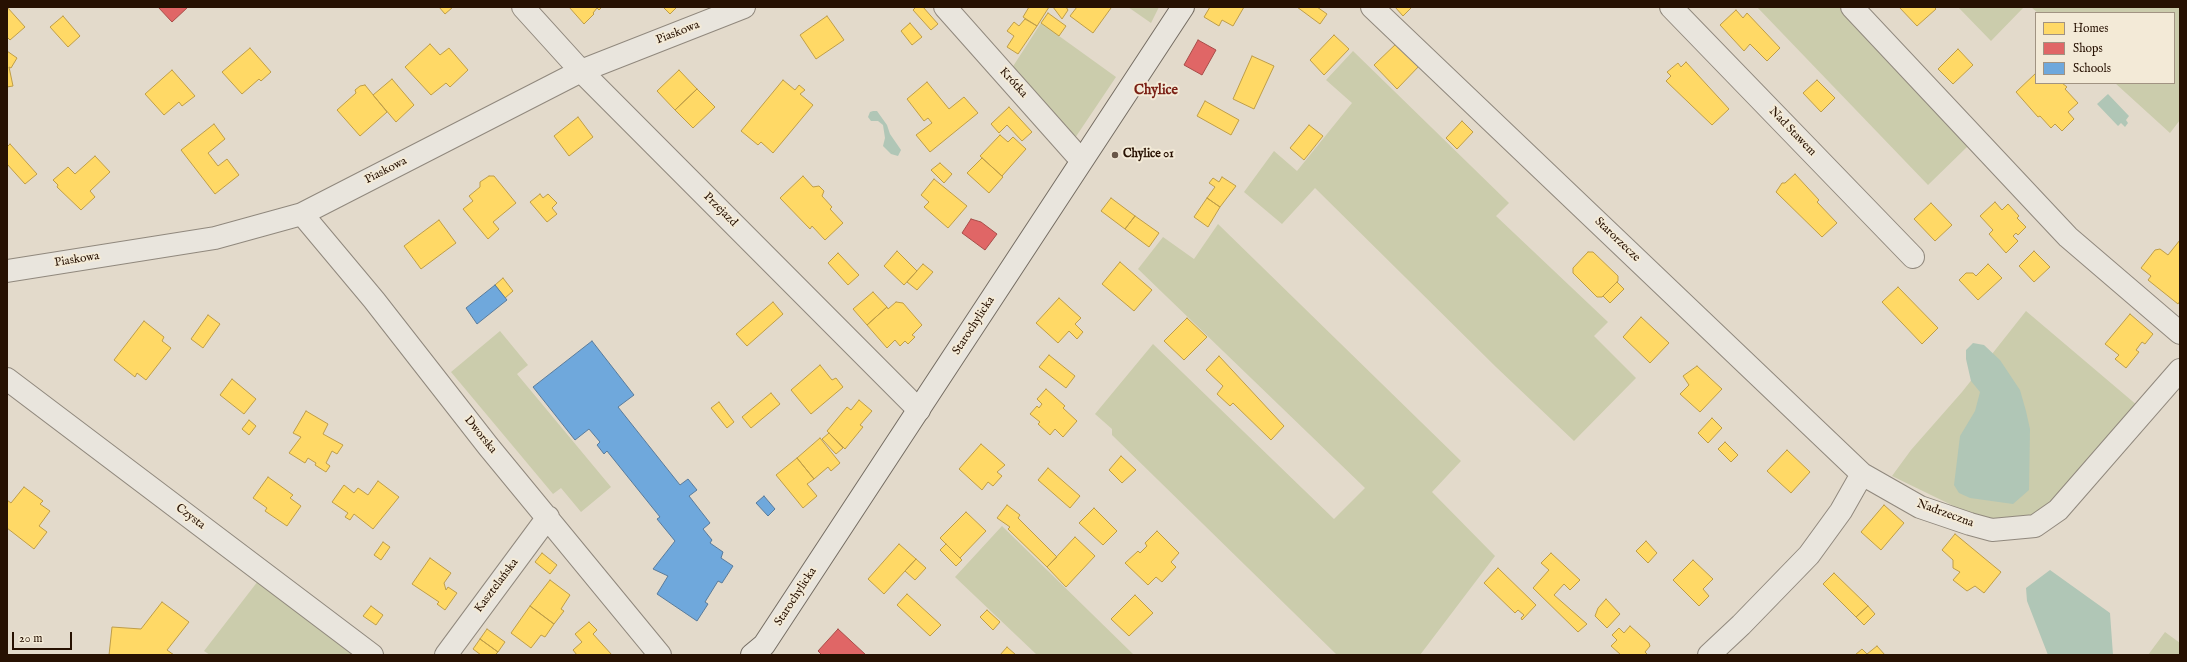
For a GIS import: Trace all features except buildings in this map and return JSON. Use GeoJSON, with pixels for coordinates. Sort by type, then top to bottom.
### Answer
{"type":"FeatureCollection","features":[{"type":"Feature","properties":{"kind":"street","name":"Przejazd"},"geometry":{"type":"LineString","coordinates":[[523,7],[581,71],[919,410]]}},
{"type":"Feature","properties":{"kind":"street","name":"Piaskowa"},"geometry":{"type":"LineString","coordinates":[[7,271],[215,238],[302,214],[581,71],[744,7]]}},
{"type":"Feature","properties":{"kind":"street","name":"Krótka"},"geometry":{"type":"LineString","coordinates":[[945,7],[1081,160]]}},
{"type":"Feature","properties":{"kind":"street","name":"Starochylicka"},"geometry":{"type":"LineString","coordinates":[[760,652],[1081,160],[1183,7]]}},
{"type":"Feature","properties":{"kind":"street","name":"Starorzecze"},"geometry":{"type":"LineString","coordinates":[[1372,7],[1862,474]]}},
{"type":"Feature","properties":{"kind":"street","name":"Nad Stawem"},"geometry":{"type":"LineString","coordinates":[[1671,7],[1913,258]]}},
{"type":"Feature","properties":{"kind":"street"},"geometry":{"type":"LineString","coordinates":[[1852,7],[2068,237],[2180,333]]}},
{"type":"Feature","properties":{"kind":"street","name":"Dworska"},"geometry":{"type":"LineString","coordinates":[[302,214],[374,300],[488,446],[548,517],[660,655]]}},
{"type":"Feature","properties":{"kind":"street","name":"Nadrzeczna"},"geometry":{"type":"LineString","coordinates":[[1862,474],[1920,507],[1970,524],[1992,530],[2035,526],[2058,510],[2180,370]]}},
{"type":"Feature","properties":{"kind":"street","name":"Czysta"},"geometry":{"type":"LineString","coordinates":[[7,379],[372,655]]}},
{"type":"Feature","properties":{"kind":"street"},"geometry":{"type":"LineString","coordinates":[[1709,655],[1741,625],[1809,555],[1841,511],[1862,474]]}},
{"type":"Feature","properties":{"kind":"street","name":"Kasztelańska"},"geometry":{"type":"LineString","coordinates":[[446,655],[548,517]]}},
{"type":"Feature","properties":{"kind":"shaded area"},"geometry":{"type":"Polygon","coordinates":[[[1128,7],[1159,7],[1151,23],[1128,7]]]}},
{"type":"Feature","properties":{"kind":"shaded area"},"geometry":{"type":"Polygon","coordinates":[[[1757,7],[1839,7],[1968,146],[1928,185],[1757,7]]]}},
{"type":"Feature","properties":{"kind":"shaded area"},"geometry":{"type":"Polygon","coordinates":[[[1958,7],[2024,7],[1991,41],[1958,7]]]}},
{"type":"Feature","properties":{"kind":"shaded area"},"geometry":{"type":"Polygon","coordinates":[[[2031,7],[2180,7],[2180,120],[2170,133],[2116,84],[2175,84],[2175,12],[2037,12],[2031,7]]]}},
{"type":"Feature","properties":{"kind":"shaded area"},"geometry":{"type":"Polygon","coordinates":[[[1041,23],[1116,77],[1075,138],[1010,71],[1041,23]]]}},
{"type":"Feature","properties":{"kind":"shaded area"},"geometry":{"type":"Polygon","coordinates":[[[1353,51],[1509,203],[1496,216],[1608,322],[1594,336],[1636,378],[1574,441],[1496,367],[1315,188],[1282,224],[1244,192],[1274,151],[1297,171],[1352,103],[1326,80],[1353,51]]]}},
{"type":"Feature","properties":{"kind":"shaded area"},"geometry":{"type":"Polygon","coordinates":[[[2108,94],[2129,116],[2126,120],[2128,123],[2125,127],[2121,123],[2118,126],[2097,104],[2108,94]]]}},
{"type":"Feature","properties":{"kind":"shaded area"},"geometry":{"type":"Polygon","coordinates":[[[877,111],[901,150],[898,156],[891,154],[883,146],[885,138],[883,125],[878,121],[871,121],[868,117],[870,112],[877,111]]]}},
{"type":"Feature","properties":{"kind":"shaded area"},"geometry":{"type":"Polygon","coordinates":[[[1218,224],[1461,461],[1432,492],[1495,556],[1420,655],[1337,655],[1112,435],[1112,429],[1095,414],[1153,344],[1334,519],[1365,488],[1138,269],[1163,237],[1194,259],[1218,224]]]}},
{"type":"Feature","properties":{"kind":"shaded area"},"geometry":{"type":"Polygon","coordinates":[[[2026,311],[2138,406],[2042,513],[2003,522],[1970,514],[1892,476],[1911,450],[1962,392],[2026,311]]]}},
{"type":"Feature","properties":{"kind":"shaded area"},"geometry":{"type":"Polygon","coordinates":[[[500,331],[528,365],[517,374],[611,487],[581,512],[561,488],[553,494],[451,372],[500,331]]]}},
{"type":"Feature","properties":{"kind":"shaded area"},"geometry":{"type":"Polygon","coordinates":[[[1973,343],[1984,345],[2000,360],[2020,390],[2026,411],[2030,429],[2029,490],[2013,504],[1970,498],[1959,493],[1954,485],[1960,436],[1975,411],[1980,392],[1971,381],[1966,359],[1966,350],[1973,343]]]}},
{"type":"Feature","properties":{"kind":"shaded area"},"geometry":{"type":"Polygon","coordinates":[[[1002,526],[1134,655],[1037,655],[955,577],[1002,526]]]}},
{"type":"Feature","properties":{"kind":"shaded area"},"geometry":{"type":"Polygon","coordinates":[[[2050,570],[2110,613],[2113,655],[2048,655],[2027,601],[2026,588],[2050,570]]]}},
{"type":"Feature","properties":{"kind":"shaded area"},"geometry":{"type":"Polygon","coordinates":[[[258,581],[355,655],[210,655],[204,651],[258,581]]]}},
{"type":"Feature","properties":{"kind":"shaded area"},"geometry":{"type":"Polygon","coordinates":[[[2165,632],[2180,643],[2180,655],[2148,655],[2165,632]]]}},
{"type":"Feature","properties":{"kind":"place","name":"Chylice 01"},"geometry":{"type":"Point","coordinates":[1115,155]}},
{"type":"Feature","properties":{"kind":"district","name":"Chylice"},"geometry":{"type":"Point","coordinates":[1156,91]}}]}
